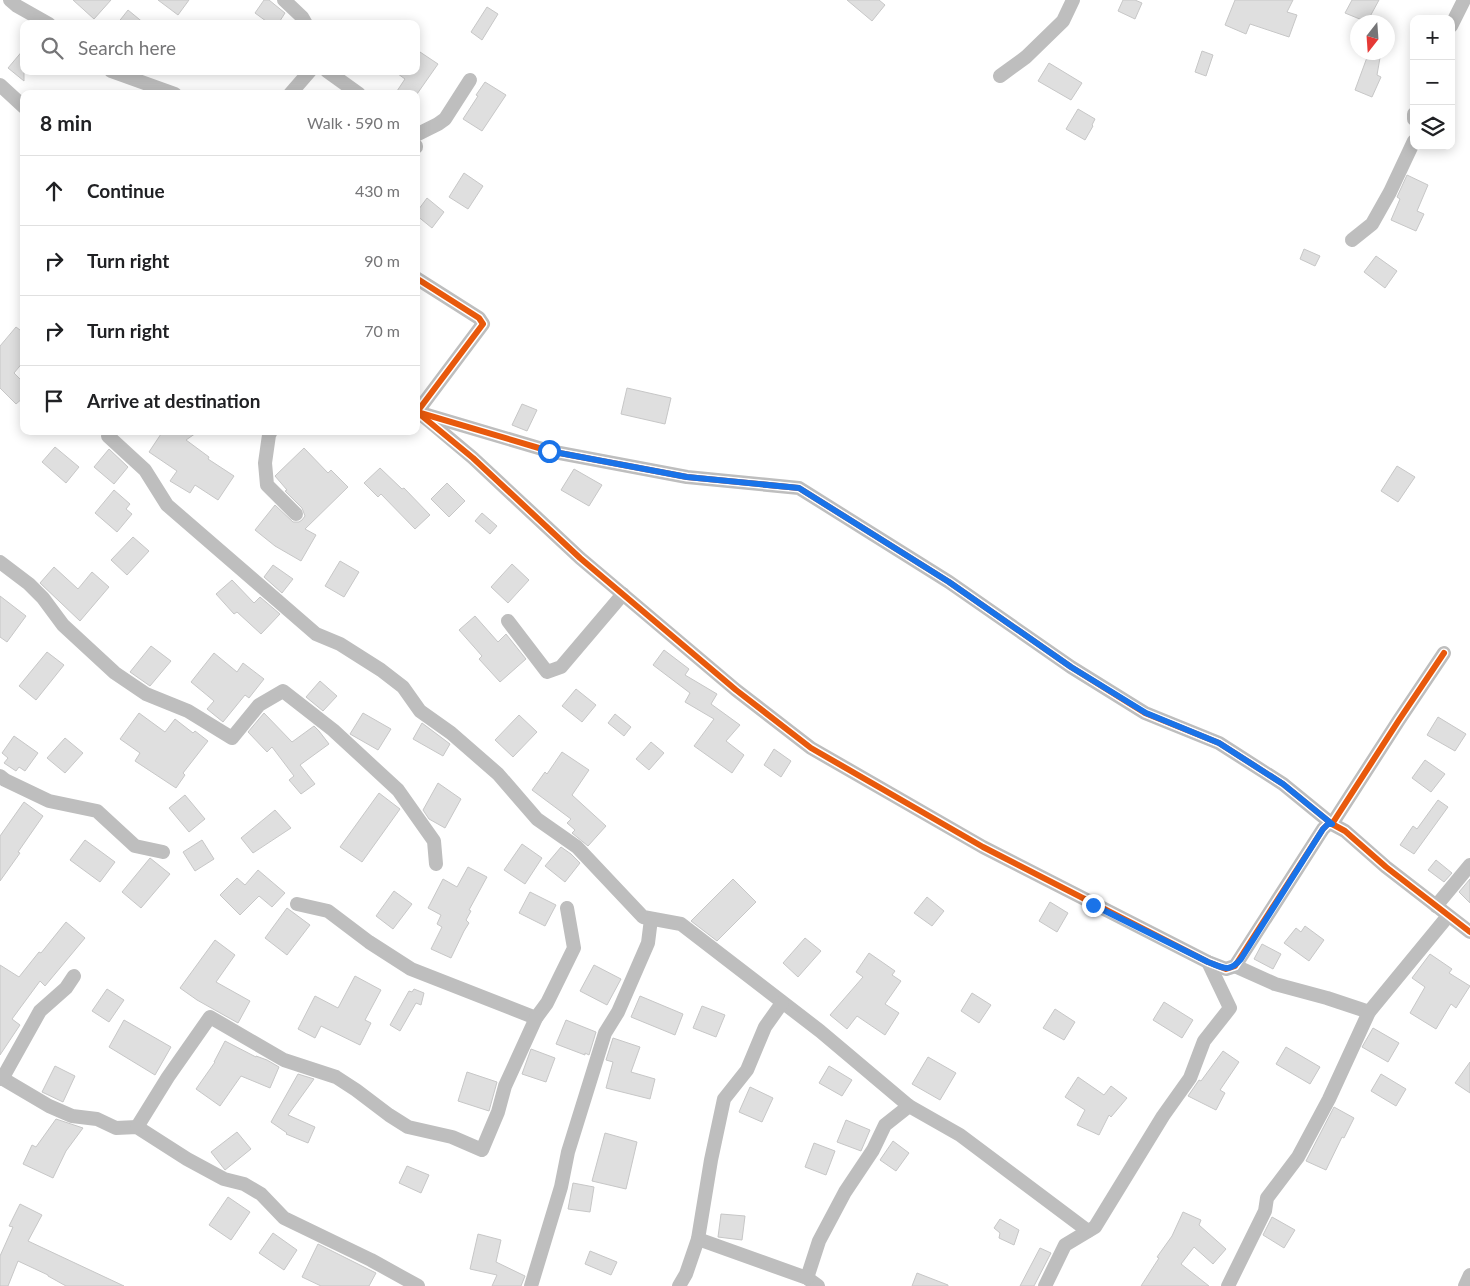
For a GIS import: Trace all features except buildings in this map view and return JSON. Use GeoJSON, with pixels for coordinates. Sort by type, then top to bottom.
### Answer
{"type":"FeatureCollection","features":[{"type":"Feature","properties":{"kind":"street"},"geometry":{"type":"LineString","coordinates":[[10,0],[43,20]]}},
{"type":"Feature","properties":{"kind":"street"},"geometry":{"type":"LineString","coordinates":[[284,0],[304,20]]}},
{"type":"Feature","properties":{"kind":"street"},"geometry":{"type":"LineString","coordinates":[[1000,76],[1026,57],[1063,20],[1073,0]]}},
{"type":"Feature","properties":{"kind":"street"},"geometry":{"type":"LineString","coordinates":[[1455,18],[1464,0]]}},
{"type":"Feature","properties":{"kind":"street"},"geometry":{"type":"LineString","coordinates":[[122,75],[165,90]]}},
{"type":"Feature","properties":{"kind":"street"},"geometry":{"type":"LineString","coordinates":[[293,90],[307,75]]}},
{"type":"Feature","properties":{"kind":"street"},"geometry":{"type":"LineString","coordinates":[[333,75],[353,90]]}},
{"type":"Feature","properties":{"kind":"street"},"geometry":{"type":"LineString","coordinates":[[420,132],[446,119],[470,80]]}},
{"type":"Feature","properties":{"kind":"street"},"geometry":{"type":"LineString","coordinates":[[0,84],[20,103]]}},
{"type":"Feature","properties":{"kind":"street"},"geometry":{"type":"LineString","coordinates":[[1352,240],[1372,224],[1410,150]]}},
{"type":"Feature","properties":{"kind":"street"},"geometry":{"type":"LineString","coordinates":[[420,281],[479,318],[483,324],[420,407]]}},
{"type":"Feature","properties":{"kind":"street"},"geometry":{"type":"LineString","coordinates":[[420,412],[549,451],[687,477],[799,488],[949,582],[1071,667],[1146,713],[1219,743],[1283,784],[1332,824],[1345,831],[1470,932]]}},
{"type":"Feature","properties":{"kind":"street"},"geometry":{"type":"LineString","coordinates":[[420,414],[473,458],[580,558],[622,594],[736,690],[811,748],[983,847],[1208,962],[1226,968],[1235,966],[1275,984],[1370,1012]]}},
{"type":"Feature","properties":{"kind":"street"},"geometry":{"type":"LineString","coordinates":[[109,435],[145,470],[168,505],[316,634],[340,644],[381,670],[403,687],[420,711],[451,733],[498,774],[537,819],[577,847],[643,917],[682,924],[840,1047],[910,1106],[960,1135],[1088,1231]]}},
{"type":"Feature","properties":{"kind":"street"},"geometry":{"type":"LineString","coordinates":[[269,435],[265,463],[267,485],[296,514]]}},
{"type":"Feature","properties":{"kind":"street"},"geometry":{"type":"LineString","coordinates":[[0,562],[29,584],[43,598],[63,625],[114,673],[146,694],[188,711],[232,738],[259,706],[283,691],[333,730],[398,790],[434,841],[436,864]]}},
{"type":"Feature","properties":{"kind":"street"},"geometry":{"type":"LineString","coordinates":[[508,621],[548,672],[561,667],[622,594]]}},
{"type":"Feature","properties":{"kind":"street"},"geometry":{"type":"LineString","coordinates":[[1235,966],[1323,829],[1328,824],[1332,824],[1444,653]]}},
{"type":"Feature","properties":{"kind":"street"},"geometry":{"type":"LineString","coordinates":[[0,776],[49,801],[97,810],[135,846],[163,852]]}},
{"type":"Feature","properties":{"kind":"street"},"geometry":{"type":"LineString","coordinates":[[1436,906],[1470,865]]}},
{"type":"Feature","properties":{"kind":"street"},"geometry":{"type":"LineString","coordinates":[[298,904],[328,911],[369,942],[411,969],[536,1018]]}},
{"type":"Feature","properties":{"kind":"street"},"geometry":{"type":"LineString","coordinates":[[137,1127],[168,1076],[210,1017],[284,1060],[336,1077],[408,1127],[452,1137],[482,1150],[505,1086],[536,1018],[547,1003],[574,948],[566,908]]}},
{"type":"Feature","properties":{"kind":"street"},"geometry":{"type":"LineString","coordinates":[[1228,1286],[1265,1211],[1267,1198],[1298,1157],[1329,1099],[1370,1012],[1448,916]]}},
{"type":"Feature","properties":{"kind":"street"},"geometry":{"type":"LineString","coordinates":[[531,1286],[561,1187],[568,1152],[605,1033],[618,1012],[648,943],[651,919]]}},
{"type":"Feature","properties":{"kind":"street"},"geometry":{"type":"LineString","coordinates":[[1045,1286],[1065,1244],[1094,1227],[1163,1116],[1190,1078],[1204,1042],[1230,1008],[1208,962]]}},
{"type":"Feature","properties":{"kind":"street"},"geometry":{"type":"LineString","coordinates":[[74,976],[66,988],[40,1011],[1,1078],[49,1106],[72,1116],[98,1119],[116,1128],[137,1127],[187,1159],[224,1179],[244,1184],[261,1194],[284,1218],[371,1260],[418,1286]]}},
{"type":"Feature","properties":{"kind":"street"},"geometry":{"type":"LineString","coordinates":[[679,1286],[686,1274],[698,1239],[711,1160],[724,1099],[747,1070],[765,1027],[782,1003]]}},
{"type":"Feature","properties":{"kind":"street"},"geometry":{"type":"LineString","coordinates":[[807,1278],[819,1241],[845,1192],[873,1150],[885,1125],[910,1106]]}},
{"type":"Feature","properties":{"kind":"street"},"geometry":{"type":"LineString","coordinates":[[698,1239],[807,1278],[818,1286]]}},
{"type":"Feature","properties":{"kind":"street"},"geometry":{"type":"LineString","coordinates":[[1466,1286],[1470,1275]]}},
{"type":"Feature","properties":{"kind":"cycle path"},"geometry":{"type":"LineString","coordinates":[[420,281],[479,318],[483,324],[420,408]]}},
{"type":"Feature","properties":{"kind":"cycle path"},"geometry":{"type":"LineString","coordinates":[[420,413],[549,451],[687,477],[799,488],[949,582],[1071,667],[1145,713],[1219,743],[1283,784],[1332,824],[1444,653]]}},
{"type":"Feature","properties":{"kind":"cycle path"},"geometry":{"type":"LineString","coordinates":[[422,416],[473,458],[580,558],[736,690],[811,748],[983,847],[1208,962],[1226,969],[1235,966],[1328,824],[1332,824],[1345,831],[1386,867],[1470,932]]}},
{"type":"Feature","properties":{"kind":"route"},"geometry":{"type":"LineString","coordinates":[[549,451],[687,477],[799,488],[949,582],[1071,667],[1146,713],[1219,743],[1283,784],[1332,824],[1328,824],[1323,829],[1241,959],[1231,968],[1208,962],[1093,905]]}}]}
